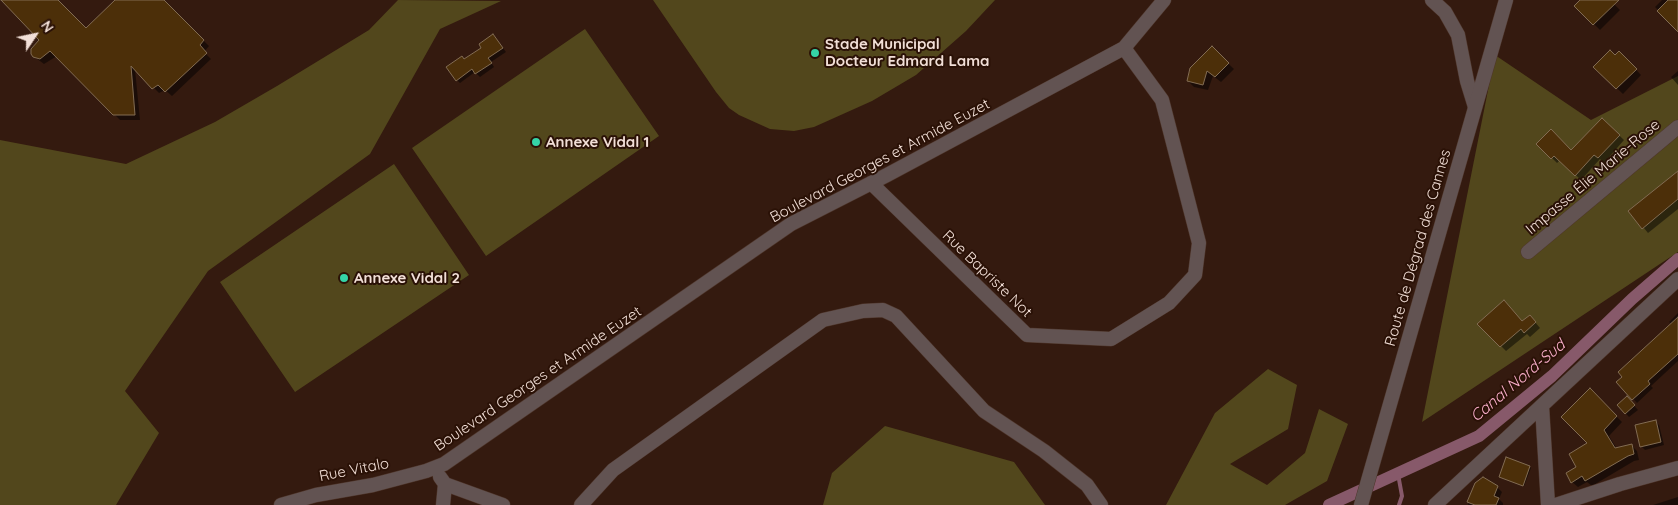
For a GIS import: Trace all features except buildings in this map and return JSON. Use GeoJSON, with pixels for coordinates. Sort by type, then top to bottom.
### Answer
{"type":"FeatureCollection","features":[{"type":"Feature","properties":{"kind":"street","name":"Boulevard Georges et Armide Euzet"},"geometry":{"type":"LineString","coordinates":[[434,468],[444,464],[791,224],[1124,48],[1164,0]]}},
{"type":"Feature","properties":{"kind":"street"},"geometry":{"type":"LineString","coordinates":[[1432,0],[1444,12],[1458,35],[1467,81],[1475,107]]}},
{"type":"Feature","properties":{"kind":"street","name":"Route de Dégrad des Cannes"},"geometry":{"type":"LineString","coordinates":[[1361,505],[1506,0]]}},
{"type":"Feature","properties":{"kind":"street","name":"Rue Bapriste Not"},"geometry":{"type":"LineString","coordinates":[[871,183],[1027,335],[1111,339],[1169,303],[1195,276],[1199,243],[1162,100],[1124,48]]}},
{"type":"Feature","properties":{"kind":"street","name":"Impasse Élie Marie-Rose"},"geometry":{"type":"LineString","coordinates":[[1528,252],[1678,127]]}},
{"type":"Feature","properties":{"kind":"street"},"geometry":{"type":"LineString","coordinates":[[1435,505],[1678,278]]}},
{"type":"Feature","properties":{"kind":"street"},"geometry":{"type":"LineString","coordinates":[[581,505],[613,470],[823,320],[863,311],[883,310],[896,316],[984,411],[1044,451],[1087,484],[1100,505]]}},
{"type":"Feature","properties":{"kind":"street"},"geometry":{"type":"LineString","coordinates":[[1542,406],[1548,505]]}},
{"type":"Feature","properties":{"kind":"street"},"geometry":{"type":"LineString","coordinates":[[434,468],[445,484],[503,505]]}},
{"type":"Feature","properties":{"kind":"street","name":"Rue Vitalo"},"geometry":{"type":"LineString","coordinates":[[281,505],[316,495],[373,485],[434,468]]}},
{"type":"Feature","properties":{"kind":"street"},"geometry":{"type":"LineString","coordinates":[[1556,505],[1620,484],[1678,468]]}},
{"type":"Feature","properties":{"kind":"street"},"geometry":{"type":"LineString","coordinates":[[443,505],[445,484]]}},
{"type":"Feature","properties":{"kind":"shaded area"},"geometry":{"type":"Polygon","coordinates":[[[398,0],[501,1],[440,29],[370,154],[208,271],[125,391],[159,433],[116,505],[0,505],[0,140],[126,164],[215,122],[277,86],[369,30],[398,0]]]}},
{"type":"Feature","properties":{"kind":"shaded area","name":"Stade Municipal Docteur Edmard Lama"},"geometry":{"type":"Polygon","coordinates":[[[653,0],[995,0],[966,31],[916,75],[872,101],[814,127],[794,131],[770,129],[739,115],[729,108],[653,0]]]}},
{"type":"Feature","properties":{"kind":"shaded area","name":"Annexe Vidal 1"},"geometry":{"type":"Polygon","coordinates":[[[585,29],[659,136],[486,256],[412,148],[585,29]]]}},
{"type":"Feature","properties":{"kind":"shaded area"},"geometry":{"type":"Polygon","coordinates":[[[1495,55],[1591,120],[1678,76],[1678,252],[1422,422],[1495,55]]]}},
{"type":"Feature","properties":{"kind":"shaded area","name":"Annexe Vidal 2"},"geometry":{"type":"Polygon","coordinates":[[[394,164],[469,275],[295,392],[220,282],[394,164]]]}},
{"type":"Feature","properties":{"kind":"shaded area"},"geometry":{"type":"Polygon","coordinates":[[[1268,369],[1297,385],[1288,429],[1230,464],[1267,485],[1305,453],[1319,409],[1348,424],[1327,481],[1285,505],[1166,505],[1215,413],[1268,369]]]}},
{"type":"Feature","properties":{"kind":"shaded area"},"geometry":{"type":"Polygon","coordinates":[[[885,426],[1014,462],[1045,505],[823,505],[832,473],[885,426]]]}},
{"type":"Feature","properties":{"kind":"waterway","name":"Canal Nord-Sud"},"geometry":{"type":"LineString","coordinates":[[1329,505],[1479,436],[1552,376],[1632,299],[1678,259]]}},
{"type":"Feature","properties":{"kind":"waterway"},"geometry":{"type":"LineString","coordinates":[[1398,474],[1402,496],[1399,505]]}},
{"type":"Feature","properties":{"kind":"place","name":"Stade Municipal Docteur Edmard Lama"},"geometry":{"type":"Point","coordinates":[815,53]}},
{"type":"Feature","properties":{"kind":"place","name":"Annexe Vidal 1"},"geometry":{"type":"Point","coordinates":[536,142]}},
{"type":"Feature","properties":{"kind":"place","name":"Annexe Vidal 2"},"geometry":{"type":"Point","coordinates":[344,278]}}]}
